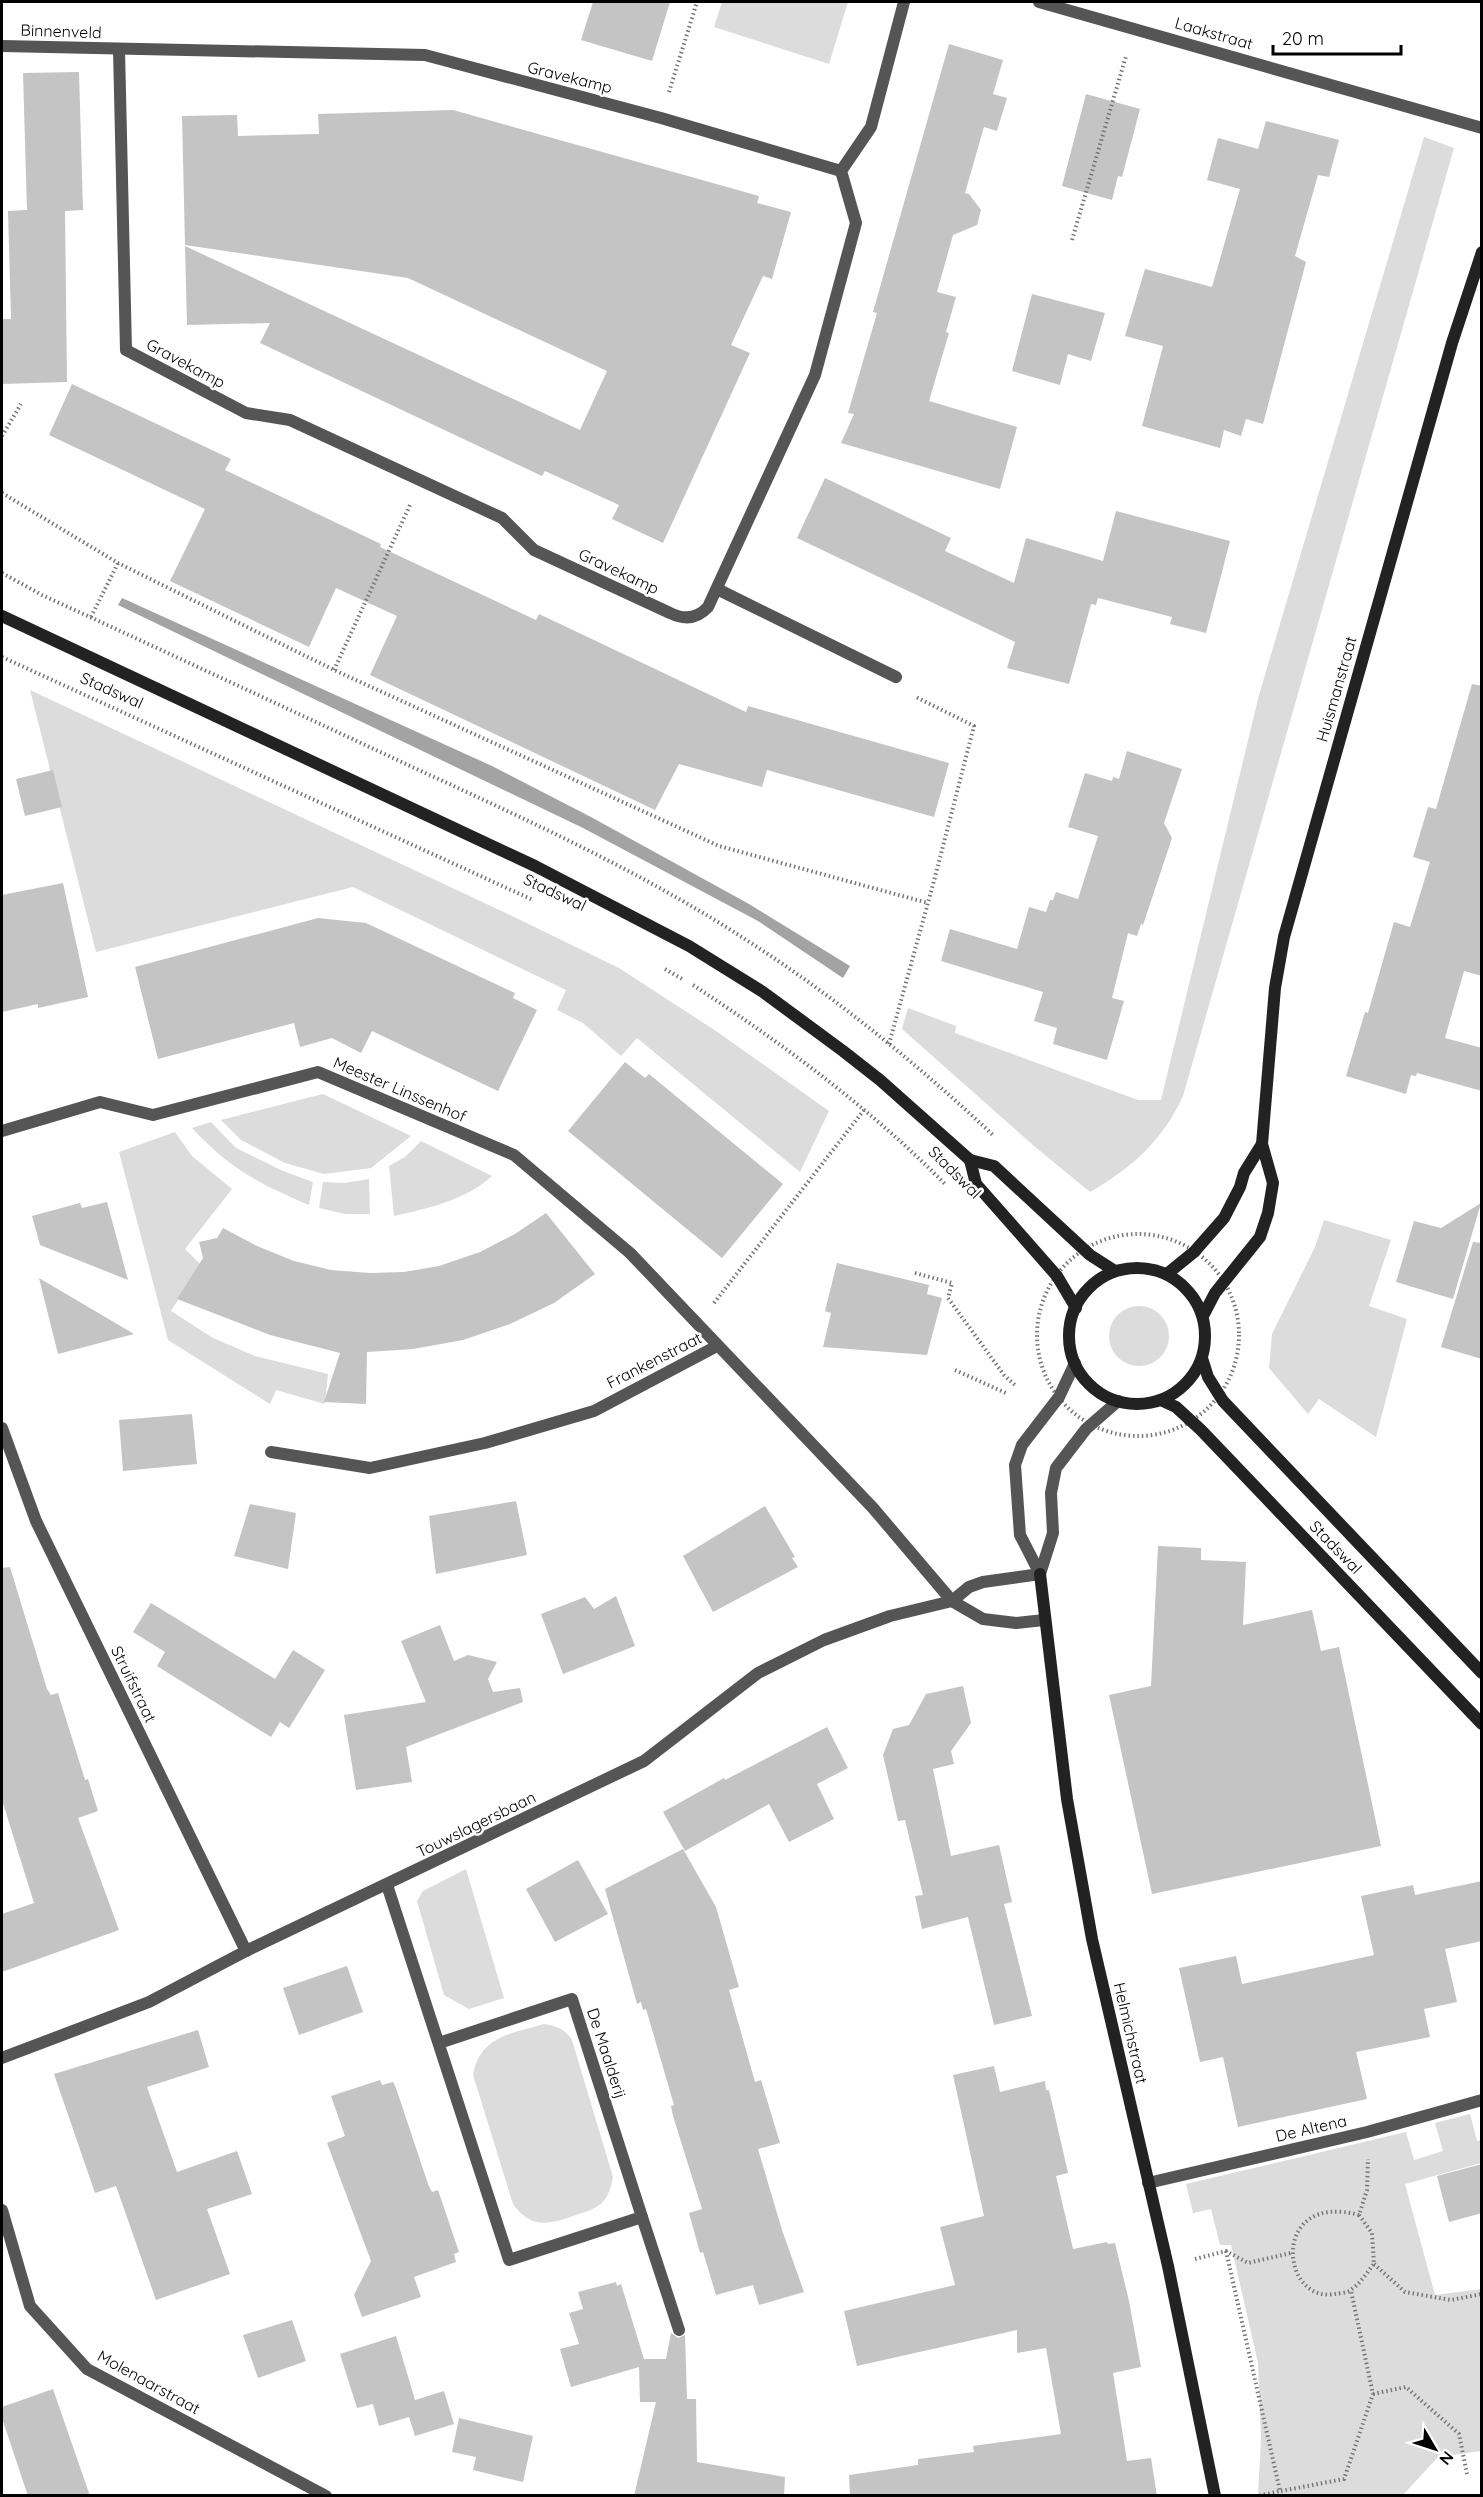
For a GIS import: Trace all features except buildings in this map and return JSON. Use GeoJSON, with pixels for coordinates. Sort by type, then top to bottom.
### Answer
{"type":"FeatureCollection","features":[{"type":"Feature","properties":{"kind":"main road","name":"Huismanstraat"},"geometry":{"type":"LineString","coordinates":[[1203,1316],[1215,1293],[1253,1246],[1265,1225],[1273,1183],[1262,1144],[1275,988],[1284,937],[1446,366],[1482,252]]}},
{"type":"Feature","properties":{"kind":"main road","name":"Stadswal"},"geometry":{"type":"LineString","coordinates":[[2,616],[473,836],[591,893],[689,946],[763,992],[826,1038],[880,1080],[970,1160],[994,1166],[1090,1255],[1115,1271]]}},
{"type":"Feature","properties":{"kind":"main road","name":"Huismanstraat"},"geometry":{"type":"LineString","coordinates":[[1167,1274],[1194,1252],[1224,1218],[1240,1187],[1244,1173],[1262,1144]]}},
{"type":"Feature","properties":{"kind":"main road","name":"Stadswal"},"geometry":{"type":"LineString","coordinates":[[970,1160],[976,1184],[1057,1276],[1076,1308]]}},
{"type":"Feature","properties":{"kind":"main road"},"geometry":{"type":"LineString","coordinates":[[1142,1268],[1167,1274],[1192,1295],[1203,1316],[1206,1338],[1202,1358],[1193,1376],[1170,1396],[1139,1404],[1118,1401],[1092,1387],[1075,1363],[1069,1335],[1076,1308],[1092,1286],[1115,1271],[1142,1268]]}},
{"type":"Feature","properties":{"kind":"main road","name":"Stadswal"},"geometry":{"type":"LineString","coordinates":[[1202,1358],[1208,1377],[1223,1401],[1482,1673]]}},
{"type":"Feature","properties":{"kind":"main road","name":"Stadswal"},"geometry":{"type":"LineString","coordinates":[[1161,1400],[1186,1415],[1207,1436],[1482,1724]]}},
{"type":"Feature","properties":{"kind":"main road","name":"Helmichstraat"},"geometry":{"type":"LineString","coordinates":[[1040,1574],[1067,1799],[1088,1917],[1168,2266],[1215,2496]]}},
{"type":"Feature","properties":{"kind":"street"},"geometry":{"type":"LineString","coordinates":[[841,171],[871,127],[904,2]]}},
{"type":"Feature","properties":{"kind":"street","name":"Laakstraat"},"geometry":{"type":"LineString","coordinates":[[1040,2],[1482,128]]}},
{"type":"Feature","properties":{"kind":"street","name":"Binnenveld"},"geometry":{"type":"LineString","coordinates":[[2,46],[119,50]]}},
{"type":"Feature","properties":{"kind":"street","name":"Gravekamp"},"geometry":{"type":"LineString","coordinates":[[119,50],[425,55],[661,118],[841,171],[856,223],[815,375],[708,608],[693,618],[676,616],[534,549],[502,518],[290,420],[246,413],[126,350],[119,50]]}},
{"type":"Feature","properties":{"kind":"street"},"geometry":{"type":"LineString","coordinates":[[717,589],[896,677]]}},
{"type":"Feature","properties":{"kind":"street","name":"Meester Linssenhof"},"geometry":{"type":"LineString","coordinates":[[2,1131],[100,1101],[153,1115],[318,1072],[514,1155],[630,1252],[717,1346]]}},
{"type":"Feature","properties":{"kind":"street","name":"Frankenstraat"},"geometry":{"type":"LineString","coordinates":[[271,1452],[370,1468],[485,1443],[594,1411],[717,1346],[873,1508],[952,1601]]}},
{"type":"Feature","properties":{"kind":"street","name":"Helmichstraat"},"geometry":{"type":"LineString","coordinates":[[1040,1574],[1020,1535],[1015,1465],[1022,1445],[1059,1397],[1075,1363]]}},
{"type":"Feature","properties":{"kind":"street","name":"Helmichstraat"},"geometry":{"type":"LineString","coordinates":[[1040,1574],[1053,1533],[1051,1493],[1056,1468],[1086,1429],[1118,1401]]}},
{"type":"Feature","properties":{"kind":"street","name":"Struifstraat"},"geometry":{"type":"LineString","coordinates":[[2,1428],[36,1521],[246,1951]]}},
{"type":"Feature","properties":{"kind":"street","name":"Touwslagersbaan"},"geometry":{"type":"LineString","coordinates":[[2,2058],[149,2002],[246,1951],[644,1761],[758,1673],[792,1655],[858,1626],[918,1607],[952,1601],[969,1587],[983,1582],[1040,1574]]}},
{"type":"Feature","properties":{"kind":"street"},"geometry":{"type":"LineString","coordinates":[[952,1601],[983,1619],[1016,1623],[1044,1620]]}},
{"type":"Feature","properties":{"kind":"street"},"geometry":{"type":"LineString","coordinates":[[387,1885],[509,2260],[642,2217]]}},
{"type":"Feature","properties":{"kind":"street","name":"De Maalderij"},"geometry":{"type":"LineString","coordinates":[[439,2043],[572,1999],[679,2330]]}},
{"type":"Feature","properties":{"kind":"street","name":"De Altena"},"geometry":{"type":"LineString","coordinates":[[1148,2182],[1367,2132],[1482,2100]]}},
{"type":"Feature","properties":{"kind":"street","name":"Molenaarstraat"},"geometry":{"type":"LineString","coordinates":[[2,2210],[30,2306],[87,2369],[326,2496]]}},
{"type":"Feature","properties":{"kind":"path"},"geometry":{"type":"LineString","coordinates":[[661,118],[697,2]]}},
{"type":"Feature","properties":{"kind":"path"},"geometry":{"type":"LineString","coordinates":[[1072,240],[1134,27]]}},
{"type":"Feature","properties":{"kind":"path"},"geometry":{"type":"LineString","coordinates":[[2,436],[21,404]]}},
{"type":"Feature","properties":{"kind":"path"},"geometry":{"type":"LineString","coordinates":[[334,670],[422,480]]}},
{"type":"Feature","properties":{"kind":"path"},"geometry":{"type":"LineString","coordinates":[[2,493],[118,562],[334,670],[719,846],[928,903]]}},
{"type":"Feature","properties":{"kind":"path"},"geometry":{"type":"LineString","coordinates":[[91,617],[118,562]]}},
{"type":"Feature","properties":{"kind":"path","name":"Stadswal"},"geometry":{"type":"LineString","coordinates":[[2,657],[539,903]]}},
{"type":"Feature","properties":{"kind":"path"},"geometry":{"type":"LineString","coordinates":[[889,1044],[974,726],[900,689],[896,677]]}},
{"type":"Feature","properties":{"kind":"path","name":"Stadswal"},"geometry":{"type":"LineString","coordinates":[[660,966],[784,1046],[864,1110],[951,1189]]}},
{"type":"Feature","properties":{"kind":"path"},"geometry":{"type":"LineString","coordinates":[[697,1325],[864,1110]]}},
{"type":"Feature","properties":{"kind":"path"},"geometry":{"type":"LineString","coordinates":[[915,1274],[952,1283],[948,1298],[1004,1375],[1015,1385]]}},
{"type":"Feature","properties":{"kind":"path"},"geometry":{"type":"LineString","coordinates":[[1042,1304],[1037,1338],[1043,1371]]}},
{"type":"Feature","properties":{"kind":"path"},"geometry":{"type":"LineString","coordinates":[[955,1370],[1008,1394]]}},
{"type":"Feature","properties":{"kind":"path"},"geometry":{"type":"LineString","coordinates":[[1359,2215],[1367,2190],[1369,2143],[1367,2132]]}},
{"type":"Feature","properties":{"kind":"path"},"geometry":{"type":"LineString","coordinates":[[1342,2210],[1359,2215],[1372,2233],[1374,2264],[1351,2291],[1327,2295],[1310,2289],[1297,2276],[1291,2253],[1296,2233],[1307,2220],[1323,2212],[1342,2210]]}},
{"type":"Feature","properties":{"kind":"path"},"geometry":{"type":"LineString","coordinates":[[1168,2266],[1226,2251],[1248,2263],[1291,2253]]}},
{"type":"Feature","properties":{"kind":"path"},"geometry":{"type":"LineString","coordinates":[[1226,2251],[1280,2491]]}},
{"type":"Feature","properties":{"kind":"path"},"geometry":{"type":"LineString","coordinates":[[1374,2264],[1405,2292],[1451,2300],[1482,2294]]}},
{"type":"Feature","properties":{"kind":"path"},"geometry":{"type":"LineString","coordinates":[[1258,2496],[1344,2479],[1373,2394],[1351,2291]]}},
{"type":"Feature","properties":{"kind":"path"},"geometry":{"type":"LineString","coordinates":[[1373,2394],[1406,2387],[1459,2434],[1467,2474]]}},
{"type":"Feature","properties":{"kind":"shaded area"},"geometry":{"type":"Polygon","coordinates":[[[722,2],[848,2],[829,64],[714,27],[722,2]]]}},
{"type":"Feature","properties":{"kind":"shaded area"},"geometry":{"type":"Polygon","coordinates":[[[1424,137],[1454,148],[1183,1096],[1166,1126],[1145,1152],[1133,1163],[1090,1192],[1034,1146],[902,1029],[908,1008],[956,1026],[955,1033],[1138,1100],[1161,1100],[1259,695],[1424,137]]]}},
{"type":"Feature","properties":{"kind":"shaded area"},"geometry":{"type":"Polygon","coordinates":[[[122,598],[492,766],[591,817],[749,904],[850,966],[843,978],[758,921],[583,828],[118,605],[122,598]]]}},
{"type":"Feature","properties":{"kind":"shaded area"},"geometry":{"type":"Polygon","coordinates":[[[30,690],[619,968],[716,1031],[829,1111],[800,1172],[637,1038],[621,1056],[583,1023],[557,1010],[566,990],[353,887],[96,952],[30,690]]]}},
{"type":"Feature","properties":{"kind":"shaded area"},"geometry":{"type":"Polygon","coordinates":[[[323,1094],[411,1136],[371,1168],[324,1174],[285,1163],[241,1140],[221,1120],[323,1094]]]}},
{"type":"Feature","properties":{"kind":"shaded area"},"geometry":{"type":"Polygon","coordinates":[[[211,1122],[236,1148],[283,1171],[313,1182],[309,1205],[232,1165],[192,1128],[211,1122]]]}},
{"type":"Feature","properties":{"kind":"shaded area"},"geometry":{"type":"Polygon","coordinates":[[[175,1132],[192,1156],[232,1189],[185,1249],[201,1265],[171,1311],[213,1338],[255,1356],[328,1374],[325,1404],[276,1390],[270,1404],[168,1340],[119,1152],[175,1132]]]}},
{"type":"Feature","properties":{"kind":"shaded area"},"geometry":{"type":"Polygon","coordinates":[[[421,1141],[492,1176],[459,1197],[394,1216],[389,1166],[405,1157],[421,1141]]]}},
{"type":"Feature","properties":{"kind":"shaded area"},"geometry":{"type":"Polygon","coordinates":[[[369,1179],[370,1214],[345,1214],[319,1208],[323,1182],[345,1183],[369,1179]]]}},
{"type":"Feature","properties":{"kind":"shaded area"},"geometry":{"type":"Polygon","coordinates":[[[1324,1220],[1391,1240],[1369,1306],[1407,1319],[1376,1437],[1319,1399],[1308,1414],[1269,1368],[1272,1334],[1315,1247],[1324,1220]]]}},
{"type":"Feature","properties":{"kind":"shaded area"},"geometry":{"type":"Polygon","coordinates":[[[1139,1306],[1156,1311],[1164,1319],[1169,1336],[1164,1353],[1156,1361],[1139,1366],[1122,1361],[1114,1353],[1109,1336],[1114,1319],[1122,1311],[1139,1306]]]}},
{"type":"Feature","properties":{"kind":"shaded area"},"geometry":{"type":"Polygon","coordinates":[[[466,1869],[504,1998],[469,2009],[444,1995],[417,1901],[423,1891],[466,1869]]]}},
{"type":"Feature","properties":{"kind":"shaded area"},"geometry":{"type":"Polygon","coordinates":[[[544,2024],[560,2029],[572,2040],[613,2177],[608,2194],[599,2205],[567,2218],[542,2223],[527,2218],[513,2204],[473,2075],[482,2052],[490,2044],[509,2034],[544,2024]]]}},
{"type":"Feature","properties":{"kind":"shaded area"},"geometry":{"type":"Polygon","coordinates":[[[1470,2114],[1477,2141],[1481,2140],[1481,2163],[1405,2184],[1435,2295],[1481,2289],[1481,2451],[1438,2457],[1403,2495],[1258,2495],[1261,2438],[1258,2363],[1231,2245],[1220,2245],[1211,2209],[1193,2213],[1186,2184],[1406,2132],[1414,2160],[1443,2151],[1435,2123],[1470,2114]]]}}]}
